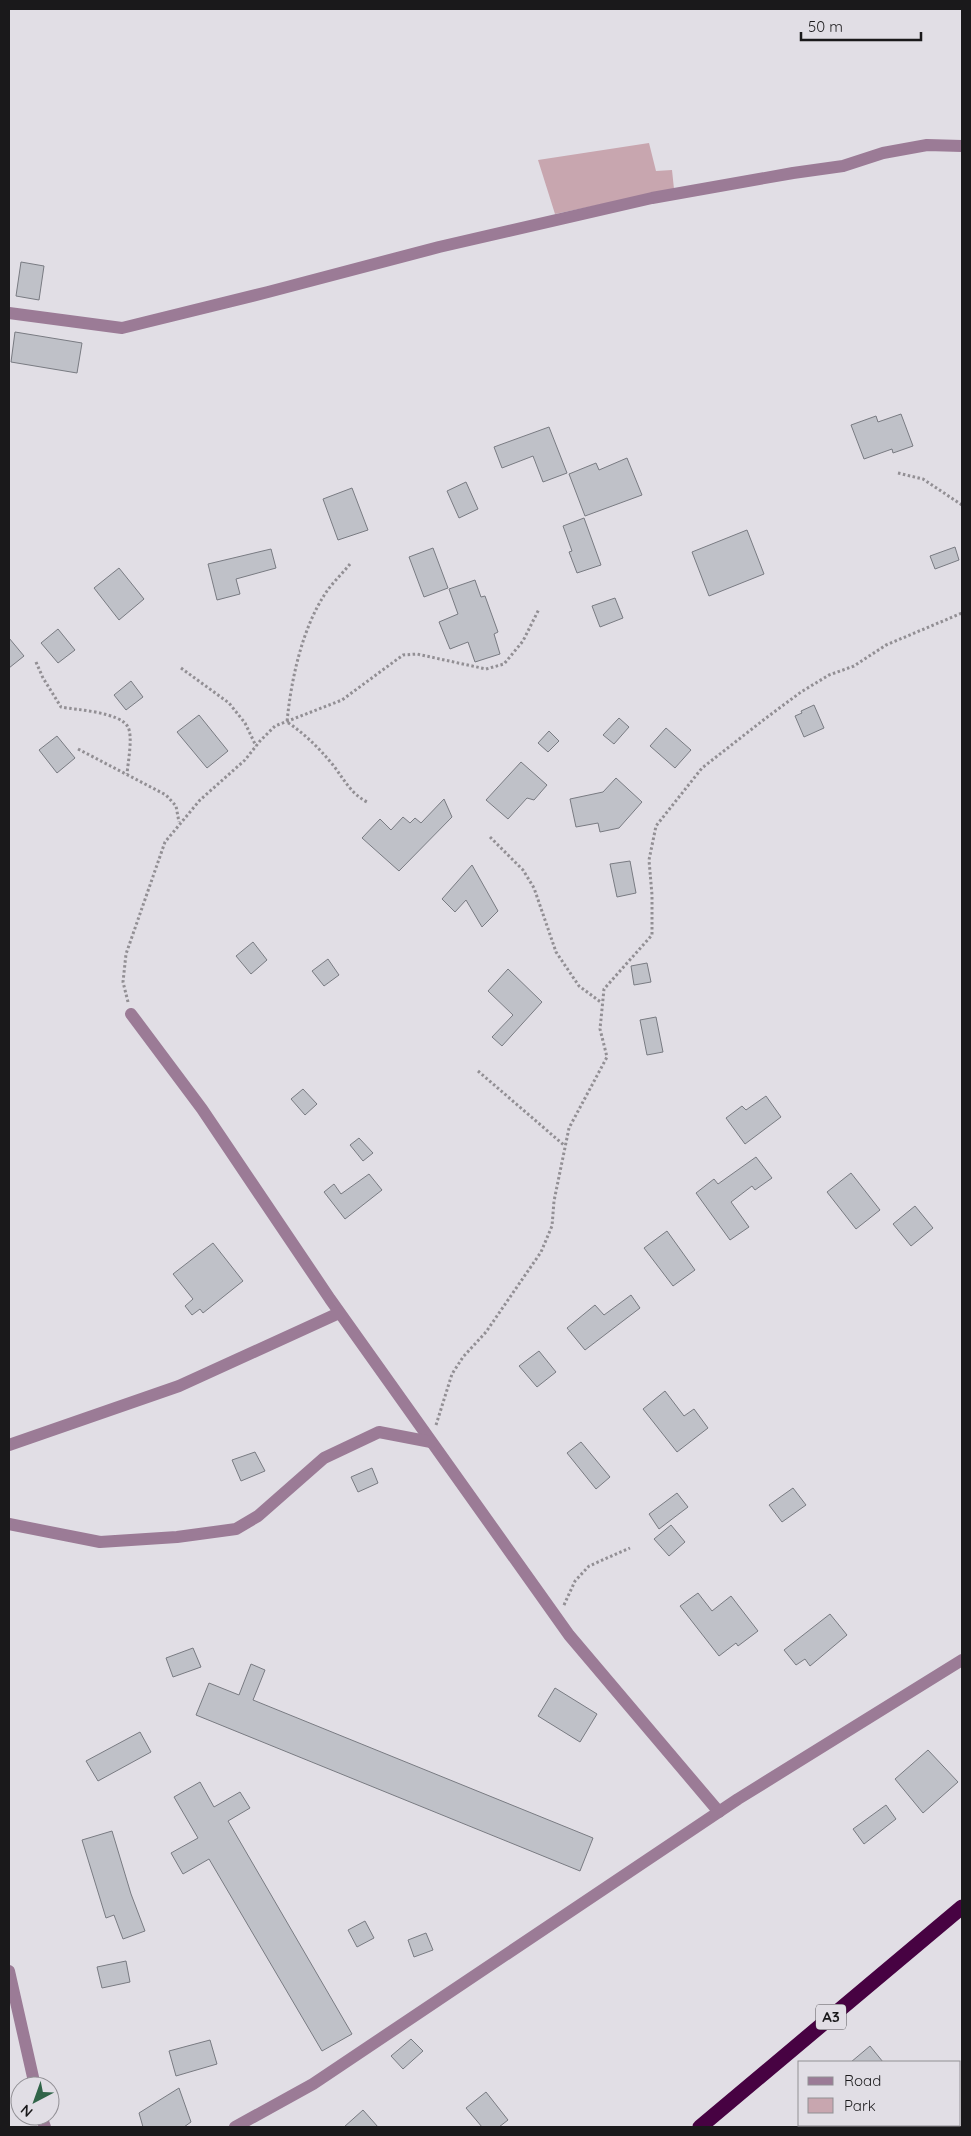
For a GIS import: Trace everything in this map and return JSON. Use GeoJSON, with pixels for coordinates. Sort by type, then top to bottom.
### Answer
{"type":"FeatureCollection","features":[{"type":"Feature","properties":{"kind":"highway","name":"A3"},"geometry":{"type":"LineString","coordinates":[[700,2127],[962,1907]]}},
{"type":"Feature","properties":{"kind":"street"},"geometry":{"type":"LineString","coordinates":[[9,313],[122,328],[438,247],[652,198],[792,172],[842,166],[883,154],[927,145],[962,146]]}},
{"type":"Feature","properties":{"kind":"street"},"geometry":{"type":"LineString","coordinates":[[131,1014],[202,1109],[339,1312],[560,1622],[718,1812]]}},
{"type":"Feature","properties":{"kind":"street"},"geometry":{"type":"LineString","coordinates":[[9,1445],[179,1386],[339,1312]]}},
{"type":"Feature","properties":{"kind":"street"},"geometry":{"type":"LineString","coordinates":[[9,1524],[100,1542],[177,1537],[236,1529],[258,1516],[324,1458],[379,1432],[431,1442]]}},
{"type":"Feature","properties":{"kind":"street"},"geometry":{"type":"LineString","coordinates":[[235,2127],[313,2084],[718,1812],[962,1660]]}},
{"type":"Feature","properties":{"kind":"street"},"geometry":{"type":"LineString","coordinates":[[9,1972],[33,2076]]}},
{"type":"Feature","properties":{"kind":"path"},"geometry":{"type":"LineString","coordinates":[[898,473],[923,479],[962,505]]}},
{"type":"Feature","properties":{"kind":"path"},"geometry":{"type":"LineString","coordinates":[[287,722],[289,695],[296,662],[314,615],[326,593],[350,564]]}},
{"type":"Feature","properties":{"kind":"path"},"geometry":{"type":"LineString","coordinates":[[131,1014],[123,982],[126,954],[164,842],[200,800],[246,760],[275,726],[342,700],[403,655],[417,654],[486,669],[504,664],[523,641],[539,609]]}},
{"type":"Feature","properties":{"kind":"path"},"geometry":{"type":"LineString","coordinates":[[431,1442],[452,1374],[463,1357],[486,1332],[542,1252],[552,1226],[554,1201],[569,1128],[607,1057],[600,1028],[604,989],[652,935],[652,895],[649,860],[656,826],[702,768],[766,718],[828,675],[854,666],[886,645],[962,613]]}},
{"type":"Feature","properties":{"kind":"path"},"geometry":{"type":"LineString","coordinates":[[36,662],[43,678],[61,707],[120,719],[128,727],[130,745],[127,774]]}},
{"type":"Feature","properties":{"kind":"path"},"geometry":{"type":"LineString","coordinates":[[181,668],[229,703],[245,723],[256,746]]}},
{"type":"Feature","properties":{"kind":"path"},"geometry":{"type":"LineString","coordinates":[[287,722],[308,737],[334,766],[355,796],[367,802]]}},
{"type":"Feature","properties":{"kind":"path"},"geometry":{"type":"LineString","coordinates":[[78,749],[166,794],[176,806],[180,823]]}},
{"type":"Feature","properties":{"kind":"path"},"geometry":{"type":"LineString","coordinates":[[490,837],[523,870],[534,888],[556,952],[579,986],[602,1004]]}},
{"type":"Feature","properties":{"kind":"path"},"geometry":{"type":"LineString","coordinates":[[478,1071],[565,1146]]}},
{"type":"Feature","properties":{"kind":"path"},"geometry":{"type":"LineString","coordinates":[[560,1622],[565,1601],[575,1581],[589,1566],[630,1548]]}},
{"type":"Feature","properties":{"kind":"green space"},"geometry":{"type":"Polygon","coordinates":[[[649,143],[656,171],[672,170],[674,189],[555,214],[538,160],[649,143]]]}},
{"type":"Feature","properties":{"kind":"building"},"geometry":{"type":"Polygon","coordinates":[[[21,262],[44,266],[39,300],[16,296],[21,262]]]}},
{"type":"Feature","properties":{"kind":"building"},"geometry":{"type":"Polygon","coordinates":[[[15,332],[82,343],[77,373],[11,362],[15,332]]]}},
{"type":"Feature","properties":{"kind":"building"},"geometry":{"type":"Polygon","coordinates":[[[901,414],[913,446],[893,453],[892,449],[864,459],[851,425],[876,416],[878,422],[901,414]]]}},
{"type":"Feature","properties":{"kind":"building"},"geometry":{"type":"Polygon","coordinates":[[[549,427],[567,473],[543,482],[533,456],[502,468],[494,447],[549,427]]]}},
{"type":"Feature","properties":{"kind":"building"},"geometry":{"type":"Polygon","coordinates":[[[627,458],[642,495],[585,516],[569,474],[596,463],[599,470],[627,458]]]}},
{"type":"Feature","properties":{"kind":"building"},"geometry":{"type":"Polygon","coordinates":[[[466,482],[478,509],[459,518],[447,491],[466,482]]]}},
{"type":"Feature","properties":{"kind":"building"},"geometry":{"type":"Polygon","coordinates":[[[352,488],[368,530],[338,540],[323,499],[352,488]]]}},
{"type":"Feature","properties":{"kind":"building"},"geometry":{"type":"Polygon","coordinates":[[[584,518],[601,565],[577,573],[569,552],[572,551],[563,526],[584,518]]]}},
{"type":"Feature","properties":{"kind":"building"},"geometry":{"type":"Polygon","coordinates":[[[747,530],[764,574],[709,596],[692,552],[747,530]]]}},
{"type":"Feature","properties":{"kind":"building"},"geometry":{"type":"Polygon","coordinates":[[[955,547],[959,560],[935,569],[930,556],[955,547]]]}},
{"type":"Feature","properties":{"kind":"building"},"geometry":{"type":"Polygon","coordinates":[[[433,548],[448,588],[424,597],[409,557],[433,548]]]}},
{"type":"Feature","properties":{"kind":"building"},"geometry":{"type":"Polygon","coordinates":[[[271,549],[276,568],[236,579],[240,594],[217,600],[208,564],[271,549]]]}},
{"type":"Feature","properties":{"kind":"building"},"geometry":{"type":"Polygon","coordinates":[[[119,568],[144,599],[119,620],[94,588],[119,568]]]}},
{"type":"Feature","properties":{"kind":"building"},"geometry":{"type":"Polygon","coordinates":[[[475,580],[481,597],[485,596],[498,632],[494,634],[500,654],[475,662],[468,642],[450,649],[439,622],[458,614],[449,589],[475,580]]]}},
{"type":"Feature","properties":{"kind":"building"},"geometry":{"type":"Polygon","coordinates":[[[615,598],[623,618],[600,627],[592,606],[615,598]]]}},
{"type":"Feature","properties":{"kind":"building"},"geometry":{"type":"Polygon","coordinates":[[[58,629],[75,650],[58,663],[41,643],[58,629]]]}},
{"type":"Feature","properties":{"kind":"building"},"geometry":{"type":"Polygon","coordinates":[[[9,638],[24,656],[9,668],[9,638]]]}},
{"type":"Feature","properties":{"kind":"building"},"geometry":{"type":"Polygon","coordinates":[[[131,681],[143,697],[126,710],[114,695],[131,681]]]}},
{"type":"Feature","properties":{"kind":"building"},"geometry":{"type":"Polygon","coordinates":[[[814,705],[824,728],[804,737],[795,716],[814,705]]]}},
{"type":"Feature","properties":{"kind":"building"},"geometry":{"type":"Polygon","coordinates":[[[199,715],[228,751],[207,768],[177,732],[199,715]]]}},
{"type":"Feature","properties":{"kind":"building"},"geometry":{"type":"Polygon","coordinates":[[[619,718],[629,727],[614,744],[603,735],[619,718]]]}},
{"type":"Feature","properties":{"kind":"building"},"geometry":{"type":"Polygon","coordinates":[[[666,728],[691,750],[675,768],[650,746],[666,728]]]}},
{"type":"Feature","properties":{"kind":"building"},"geometry":{"type":"Polygon","coordinates":[[[549,731],[559,741],[548,752],[538,743],[549,731]]]}},
{"type":"Feature","properties":{"kind":"building"},"geometry":{"type":"Polygon","coordinates":[[[57,736],[75,758],[57,773],[39,750],[57,736]]]}},
{"type":"Feature","properties":{"kind":"building"},"geometry":{"type":"Polygon","coordinates":[[[521,762],[547,785],[534,800],[527,798],[508,819],[486,800],[521,762]]]}},
{"type":"Feature","properties":{"kind":"building"},"geometry":{"type":"Polygon","coordinates":[[[616,778],[642,802],[619,828],[600,832],[598,823],[576,827],[570,799],[603,792],[616,778]]]}},
{"type":"Feature","properties":{"kind":"building"},"geometry":{"type":"Polygon","coordinates":[[[444,799],[452,817],[399,871],[362,838],[380,819],[391,830],[403,817],[410,823],[415,818],[421,823],[444,799]]]}},
{"type":"Feature","properties":{"kind":"building"},"geometry":{"type":"Polygon","coordinates":[[[630,861],[636,893],[617,897],[610,864],[630,861]]]}},
{"type":"Feature","properties":{"kind":"building"},"geometry":{"type":"Polygon","coordinates":[[[472,865],[498,911],[482,927],[466,900],[455,912],[442,899],[472,865]]]}},
{"type":"Feature","properties":{"kind":"building"},"geometry":{"type":"Polygon","coordinates":[[[253,942],[267,960],[251,974],[236,956],[253,942]]]}},
{"type":"Feature","properties":{"kind":"building"},"geometry":{"type":"Polygon","coordinates":[[[328,959],[339,975],[324,986],[312,971],[328,959]]]}},
{"type":"Feature","properties":{"kind":"building"},"geometry":{"type":"Polygon","coordinates":[[[647,963],[651,982],[634,985],[631,966],[647,963]]]}},
{"type":"Feature","properties":{"kind":"building"},"geometry":{"type":"Polygon","coordinates":[[[508,969],[542,1002],[502,1046],[492,1037],[513,1015],[488,991],[508,969]]]}},
{"type":"Feature","properties":{"kind":"building"},"geometry":{"type":"Polygon","coordinates":[[[656,1017],[663,1052],[647,1055],[640,1020],[656,1017]]]}},
{"type":"Feature","properties":{"kind":"building"},"geometry":{"type":"Polygon","coordinates":[[[303,1089],[317,1104],[305,1115],[291,1099],[303,1089]]]}},
{"type":"Feature","properties":{"kind":"building"},"geometry":{"type":"Polygon","coordinates":[[[766,1096],[781,1117],[745,1144],[726,1118],[742,1106],[746,1110],[766,1096]]]}},
{"type":"Feature","properties":{"kind":"building"},"geometry":{"type":"Polygon","coordinates":[[[359,1138],[373,1153],[363,1161],[350,1145],[359,1138]]]}},
{"type":"Feature","properties":{"kind":"building"},"geometry":{"type":"Polygon","coordinates":[[[756,1157],[772,1178],[755,1190],[752,1186],[731,1202],[749,1227],[730,1240],[696,1193],[714,1179],[718,1184],[756,1157]]]}},
{"type":"Feature","properties":{"kind":"building"},"geometry":{"type":"Polygon","coordinates":[[[851,1173],[880,1210],[856,1229],[827,1192],[851,1173]]]}},
{"type":"Feature","properties":{"kind":"building"},"geometry":{"type":"Polygon","coordinates":[[[369,1174],[382,1190],[345,1219],[324,1192],[334,1184],[341,1194],[369,1174]]]}},
{"type":"Feature","properties":{"kind":"building"},"geometry":{"type":"Polygon","coordinates":[[[915,1206],[933,1228],[911,1246],[893,1224],[915,1206]]]}},
{"type":"Feature","properties":{"kind":"building"},"geometry":{"type":"Polygon","coordinates":[[[667,1231],[695,1270],[673,1286],[644,1248],[667,1231]]]}},
{"type":"Feature","properties":{"kind":"building"},"geometry":{"type":"Polygon","coordinates":[[[213,1243],[243,1281],[203,1313],[200,1309],[192,1315],[185,1306],[193,1299],[173,1274],[213,1243]]]}},
{"type":"Feature","properties":{"kind":"building"},"geometry":{"type":"Polygon","coordinates":[[[631,1295],[640,1308],[585,1350],[567,1328],[595,1305],[604,1315],[631,1295]]]}},
{"type":"Feature","properties":{"kind":"building"},"geometry":{"type":"Polygon","coordinates":[[[539,1351],[556,1372],[537,1387],[519,1366],[539,1351]]]}},
{"type":"Feature","properties":{"kind":"building"},"geometry":{"type":"Polygon","coordinates":[[[665,1391],[684,1416],[694,1409],[708,1428],[677,1452],[643,1409],[665,1391]]]}},
{"type":"Feature","properties":{"kind":"building"},"geometry":{"type":"Polygon","coordinates":[[[581,1442],[610,1477],[596,1489],[567,1453],[581,1442]]]}},
{"type":"Feature","properties":{"kind":"building"},"geometry":{"type":"Polygon","coordinates":[[[255,1452],[265,1471],[241,1481],[232,1460],[255,1452]]]}},
{"type":"Feature","properties":{"kind":"building"},"geometry":{"type":"Polygon","coordinates":[[[372,1468],[378,1483],[358,1492],[351,1477],[372,1468]]]}},
{"type":"Feature","properties":{"kind":"building"},"geometry":{"type":"Polygon","coordinates":[[[793,1488],[806,1505],[782,1522],[769,1505],[793,1488]]]}},
{"type":"Feature","properties":{"kind":"building"},"geometry":{"type":"Polygon","coordinates":[[[677,1493],[688,1507],[659,1529],[649,1514],[677,1493]]]}},
{"type":"Feature","properties":{"kind":"building"},"geometry":{"type":"Polygon","coordinates":[[[671,1525],[685,1542],[669,1556],[654,1539],[671,1525]]]}},
{"type":"Feature","properties":{"kind":"building"},"geometry":{"type":"Polygon","coordinates":[[[698,1593],[712,1611],[731,1596],[758,1631],[738,1646],[736,1643],[719,1656],[680,1606],[698,1593]]]}},
{"type":"Feature","properties":{"kind":"building"},"geometry":{"type":"Polygon","coordinates":[[[830,1614],[847,1635],[810,1666],[805,1659],[796,1665],[784,1650],[830,1614]]]}},
{"type":"Feature","properties":{"kind":"building"},"geometry":{"type":"Polygon","coordinates":[[[193,1648],[201,1667],[173,1677],[166,1658],[193,1648]]]}},
{"type":"Feature","properties":{"kind":"building"},"geometry":{"type":"Polygon","coordinates":[[[251,1664],[265,1670],[253,1700],[593,1838],[580,1871],[196,1715],[209,1683],[239,1695],[251,1664]]]}},
{"type":"Feature","properties":{"kind":"building"},"geometry":{"type":"Polygon","coordinates":[[[555,1688],[597,1714],[580,1742],[538,1716],[555,1688]]]}},
{"type":"Feature","properties":{"kind":"building"},"geometry":{"type":"Polygon","coordinates":[[[140,1732],[151,1752],[98,1781],[86,1761],[140,1732]]]}},
{"type":"Feature","properties":{"kind":"building"},"geometry":{"type":"Polygon","coordinates":[[[928,1750],[958,1782],[923,1813],[895,1779],[928,1750]]]}},
{"type":"Feature","properties":{"kind":"building"},"geometry":{"type":"Polygon","coordinates":[[[200,1782],[214,1807],[240,1792],[250,1808],[228,1821],[352,2034],[322,2051],[209,1859],[183,1874],[171,1853],[198,1838],[174,1797],[200,1782]]]}},
{"type":"Feature","properties":{"kind":"building"},"geometry":{"type":"Polygon","coordinates":[[[886,1805],[896,1819],[864,1844],[853,1829],[886,1805]]]}},
{"type":"Feature","properties":{"kind":"building"},"geometry":{"type":"Polygon","coordinates":[[[112,1831],[131,1894],[145,1931],[123,1939],[114,1915],[106,1918],[82,1840],[112,1831]]]}},
{"type":"Feature","properties":{"kind":"building"},"geometry":{"type":"Polygon","coordinates":[[[365,1921],[374,1938],[357,1947],[348,1930],[365,1921]]]}},
{"type":"Feature","properties":{"kind":"building"},"geometry":{"type":"Polygon","coordinates":[[[426,1933],[433,1950],[414,1957],[408,1940],[426,1933]]]}},
{"type":"Feature","properties":{"kind":"building"},"geometry":{"type":"Polygon","coordinates":[[[126,1961],[130,1982],[102,1988],[97,1967],[126,1961]]]}},
{"type":"Feature","properties":{"kind":"building"},"geometry":{"type":"Polygon","coordinates":[[[411,2039],[423,2051],[403,2069],[391,2056],[411,2039]]]}},
{"type":"Feature","properties":{"kind":"building"},"geometry":{"type":"Polygon","coordinates":[[[210,2040],[217,2064],[176,2076],[169,2051],[210,2040]]]}},
{"type":"Feature","properties":{"kind":"building"},"geometry":{"type":"Polygon","coordinates":[[[870,2046],[882,2061],[852,2061],[870,2046]]]}},
{"type":"Feature","properties":{"kind":"building"},"geometry":{"type":"Polygon","coordinates":[[[179,2088],[191,2122],[184,2127],[143,2127],[139,2113],[179,2088]]]}},
{"type":"Feature","properties":{"kind":"building"},"geometry":{"type":"Polygon","coordinates":[[[486,2092],[508,2120],[499,2127],[482,2127],[466,2108],[486,2092]]]}},
{"type":"Feature","properties":{"kind":"building"},"geometry":{"type":"Polygon","coordinates":[[[363,2110],[378,2127],[344,2127],[363,2110]]]}}]}
